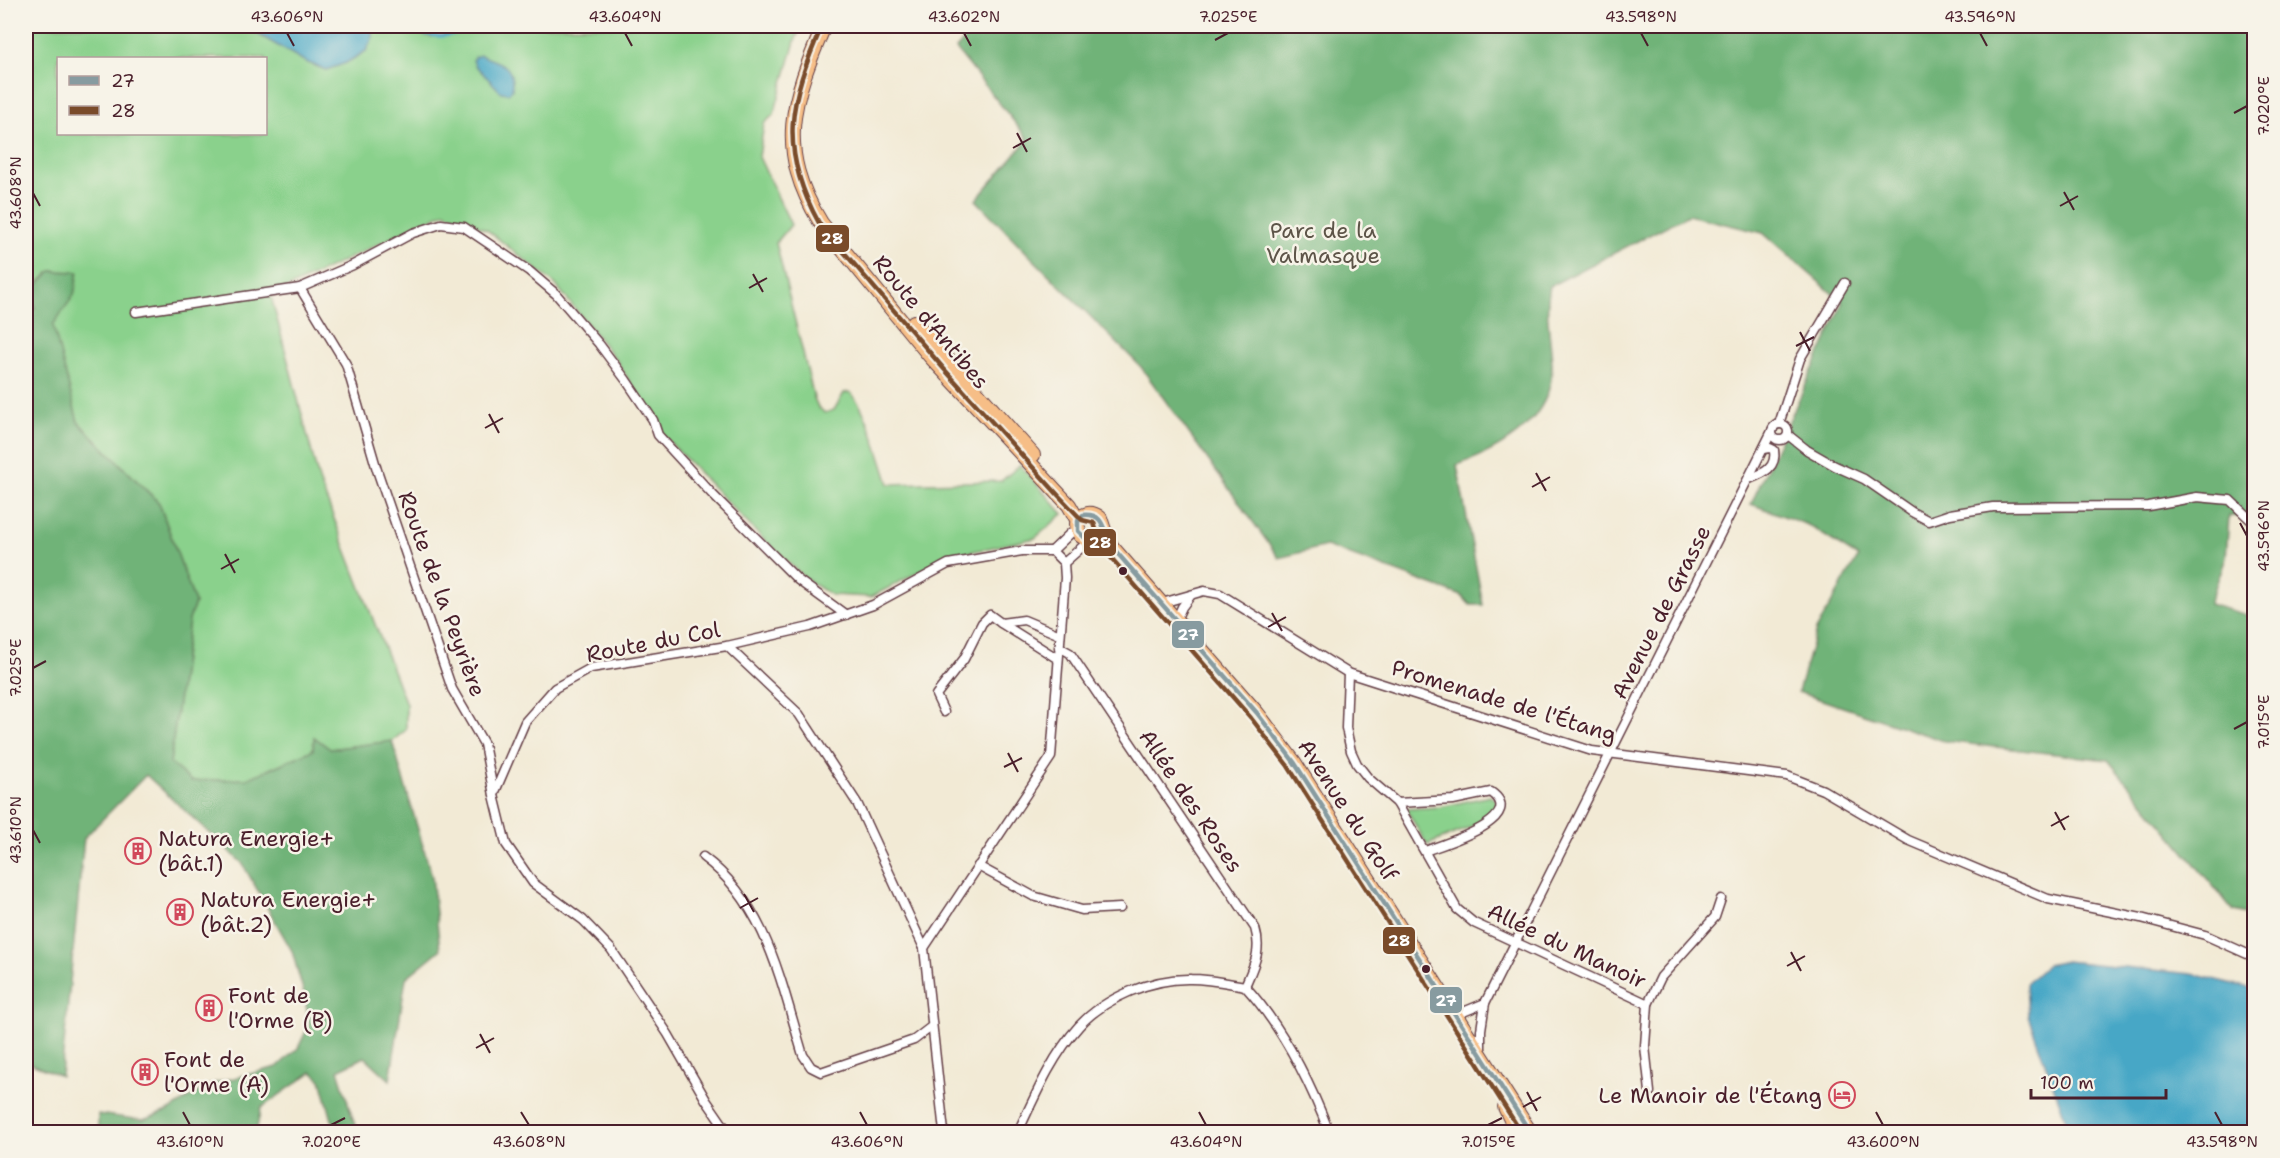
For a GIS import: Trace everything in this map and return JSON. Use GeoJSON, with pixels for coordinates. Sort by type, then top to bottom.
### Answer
{"type":"FeatureCollection","features":[{"type":"Feature","properties":{"kind":"main road","name":"Route d'Antibes"},"geometry":{"type":"LineString","coordinates":[[824,26],[811,56],[795,108],[792,127],[795,166],[805,195],[821,223],[916,331]]}},
{"type":"Feature","properties":{"kind":"main road","name":"Route d'Antibes"},"geometry":{"type":"LineString","coordinates":[[830,26],[818,52],[806,88],[798,125],[801,163],[810,192],[825,219],[916,331],[1001,426],[1081,521]]}},
{"type":"Feature","properties":{"kind":"main road"},"geometry":{"type":"LineString","coordinates":[[1094,514],[1100,518],[1096,536],[1082,537],[1081,521],[1094,514]]}},
{"type":"Feature","properties":{"kind":"main road","name":"Avenue du Golf"},"geometry":{"type":"LineString","coordinates":[[1096,536],[1112,547],[1162,603],[1257,713],[1294,762],[1530,1132]]}},
{"type":"Feature","properties":{"kind":"main road","name":"Avenue du Golf"},"geometry":{"type":"LineString","coordinates":[[1096,536],[1211,669],[1251,718],[1287,768],[1496,1091],[1517,1132]]}},
{"type":"Feature","properties":{"kind":"main road"},"geometry":{"type":"LineString","coordinates":[[1456,1015],[1460,1036]]}},
{"type":"Feature","properties":{"kind":"street"},"geometry":{"type":"LineString","coordinates":[[136,312],[300,288],[353,265],[413,233],[441,224],[464,227],[529,271],[556,294],[619,370],[653,420],[658,435],[713,495],[798,580],[846,615]]}},
{"type":"Feature","properties":{"kind":"street","name":"Avenue de Grasse"},"geometry":{"type":"LineString","coordinates":[[1480,1052],[1485,1004],[1609,754],[1776,427],[1800,359],[1845,283]]}},
{"type":"Feature","properties":{"kind":"street","name":"Route de la Peyrière"},"geometry":{"type":"LineString","coordinates":[[300,288],[346,364],[377,470],[452,689],[484,744],[506,844],[533,883],[584,920],[612,949],[728,1132]]}},
{"type":"Feature","properties":{"kind":"street"},"geometry":{"type":"LineString","coordinates":[[1776,427],[1773,435],[1776,439],[1786,438],[1835,466],[1864,479],[1911,512],[1929,520],[1993,507],[2148,506],[2197,497],[2230,500],[2253,521]]}},
{"type":"Feature","properties":{"kind":"street"},"geometry":{"type":"LineString","coordinates":[[1774,450],[1786,438]]}},
{"type":"Feature","properties":{"kind":"street"},"geometry":{"type":"LineString","coordinates":[[1764,449],[1774,450]]}},
{"type":"Feature","properties":{"kind":"street"},"geometry":{"type":"LineString","coordinates":[[1749,479],[1773,467],[1774,450]]}},
{"type":"Feature","properties":{"kind":"street"},"geometry":{"type":"LineString","coordinates":[[924,948],[1051,757],[1065,578],[1064,563],[1052,551],[1081,521]]}},
{"type":"Feature","properties":{"kind":"street"},"geometry":{"type":"LineString","coordinates":[[1064,563],[1096,536]]}},
{"type":"Feature","properties":{"kind":"street","name":"Route du Col"},"geometry":{"type":"LineString","coordinates":[[494,795],[525,722],[555,688],[591,668],[727,646],[810,627],[873,605],[948,564],[1022,551],[1052,551]]}},
{"type":"Feature","properties":{"kind":"street","name":"Promenade de l'Étang"},"geometry":{"type":"LineString","coordinates":[[1162,603],[1204,591],[1220,594],[1348,673],[1592,751],[1787,776],[1823,790],[1908,840],[2048,899],[2140,918],[2205,935],[2254,957]]}},
{"type":"Feature","properties":{"kind":"street"},"geometry":{"type":"LineString","coordinates":[[1176,620],[1191,595]]}},
{"type":"Feature","properties":{"kind":"street"},"geometry":{"type":"LineString","coordinates":[[944,712],[936,695],[964,659],[982,623],[990,615],[1058,659]]}},
{"type":"Feature","properties":{"kind":"street"},"geometry":{"type":"LineString","coordinates":[[1001,623],[1024,620],[1060,635]]}},
{"type":"Feature","properties":{"kind":"street"},"geometry":{"type":"LineString","coordinates":[[727,646],[799,714],[806,724],[857,803],[924,948],[944,1132]]}},
{"type":"Feature","properties":{"kind":"street","name":"Allée des Roses"},"geometry":{"type":"LineString","coordinates":[[1059,647],[1070,653],[1255,928],[1259,942],[1255,962],[1245,986]]}},
{"type":"Feature","properties":{"kind":"street","name":"Allée du Manoir"},"geometry":{"type":"LineString","coordinates":[[1348,673],[1346,728],[1356,764],[1368,778],[1397,803],[1457,909],[1474,923],[1648,1004]]}},
{"type":"Feature","properties":{"kind":"street"},"geometry":{"type":"LineString","coordinates":[[1397,803],[1453,800],[1491,792],[1499,798],[1502,805],[1500,813],[1488,825],[1425,851]]}},
{"type":"Feature","properties":{"kind":"street"},"geometry":{"type":"LineString","coordinates":[[703,857],[732,883],[752,909],[772,954],[803,1055],[811,1067],[821,1072],[914,1040],[931,1027]]}},
{"type":"Feature","properties":{"kind":"street"},"geometry":{"type":"LineString","coordinates":[[978,866],[1033,896],[1082,910],[1120,908]]}},
{"type":"Feature","properties":{"kind":"street"},"geometry":{"type":"LineString","coordinates":[[1650,1092],[1645,1046],[1648,1004],[1661,977],[1715,917],[1721,899]]}},
{"type":"Feature","properties":{"kind":"street"},"geometry":{"type":"LineString","coordinates":[[1018,1132],[1051,1065],[1079,1026],[1103,1006],[1130,992],[1161,982],[1189,979],[1245,986],[1262,1004],[1294,1055],[1329,1132]]}},
{"type":"Feature","properties":{"kind":"street"},"geometry":{"type":"LineString","coordinates":[[1456,1015],[1485,1004]]}},
{"type":"Feature","properties":{"kind":"green space"},"geometry":{"type":"Polygon","coordinates":[[[26,26],[230,26],[256,33],[306,62],[326,70],[346,63],[366,51],[373,37],[371,26],[387,26],[431,37],[494,26],[802,26],[796,38],[774,114],[764,124],[759,157],[791,225],[776,243],[818,407],[825,413],[834,410],[844,393],[850,392],[868,422],[889,484],[1001,481],[1020,465],[1063,514],[1035,538],[947,557],[871,597],[831,595],[806,579],[756,532],[663,435],[617,361],[555,284],[487,230],[445,212],[271,296],[319,480],[406,704],[406,730],[392,741],[330,749],[314,737],[313,750],[247,779],[191,781],[170,763],[189,620],[195,603],[159,503],[78,422],[56,339],[48,438],[122,499],[161,598],[177,692],[153,756],[136,736],[100,757],[26,829],[26,328],[53,324],[74,295],[78,272],[51,271],[33,289],[36,309],[26,309],[26,26]]]}},
{"type":"Feature","properties":{"kind":"green space","name":"Parc de la Valmasque"},"geometry":{"type":"Polygon","coordinates":[[[977,26],[2247,26],[2254,36],[2254,517],[2229,516],[2226,558],[2209,604],[2254,617],[2254,916],[2234,911],[2108,760],[1944,741],[1798,692],[1816,630],[1858,557],[1808,525],[1751,504],[1843,303],[1763,233],[1688,215],[1550,286],[1548,316],[1552,364],[1550,384],[1544,401],[1535,416],[1522,430],[1491,451],[1457,465],[1483,605],[1470,605],[1462,596],[1326,546],[1279,558],[1141,367],[976,200],[1028,139],[956,49],[977,26]]]}},
{"type":"Feature","properties":{"kind":"green space"},"geometry":{"type":"Polygon","coordinates":[[[51,271],[78,272],[74,295],[53,325],[78,422],[159,503],[195,603],[189,620],[170,763],[191,781],[247,779],[313,750],[314,737],[330,749],[392,741],[432,877],[440,950],[406,978],[390,1080],[365,1057],[338,1070],[357,1132],[342,1132],[332,1120],[321,1080],[312,1072],[261,1108],[256,1132],[98,1132],[98,1114],[143,1120],[170,1110],[211,1084],[277,1067],[298,1048],[309,1025],[305,997],[292,951],[242,863],[146,775],[84,838],[61,1076],[26,1062],[26,309],[35,309],[33,289],[51,271]]]}},
{"type":"Feature","properties":{"kind":"green space"},"geometry":{"type":"Polygon","coordinates":[[[1490,796],[1498,802],[1498,809],[1486,821],[1427,845],[1406,809],[1440,807],[1490,796]]]}},
{"type":"Feature","properties":{"kind":"water"},"geometry":{"type":"Polygon","coordinates":[[[230,26],[371,26],[373,37],[366,51],[346,63],[326,70],[306,62],[256,33],[230,26]]]}},
{"type":"Feature","properties":{"kind":"water"},"geometry":{"type":"Polygon","coordinates":[[[480,55],[508,69],[512,81],[512,90],[509,93],[501,92],[475,65],[473,60],[480,55]]]}},
{"type":"Feature","properties":{"kind":"water"},"geometry":{"type":"Polygon","coordinates":[[[2066,961],[2192,974],[2254,989],[2254,1132],[2070,1132],[2028,1016],[2026,984],[2047,965],[2066,961]]]}},
{"type":"Feature","properties":{"kind":"waterway"},"geometry":{"type":"LineString","coordinates":[[404,26],[434,36],[449,35],[478,26]]}},
{"type":"Feature","properties":{"kind":"transit line","name":"28"},"geometry":{"type":"LineString","coordinates":[[822,26],[802,78],[793,124],[793,147],[798,171],[806,196],[819,223],[944,369],[1059,496],[1082,520],[1094,523],[1106,552],[1251,718],[1288,766],[1521,1132]]}},
{"type":"Feature","properties":{"kind":"transit line","name":"27"},"geometry":{"type":"LineString","coordinates":[[1095,539],[1086,539],[1078,531],[1078,521],[1083,515],[1090,515],[1100,520],[1112,547],[1257,713],[1294,762],[1530,1132]]}},
{"type":"Feature","properties":{"kind":"place","name":"Natura Energie+ (bât.1)"},"geometry":{"type":"Point","coordinates":[138,851]}},
{"type":"Feature","properties":{"kind":"place","name":"Natura Energie+ (bât.2)"},"geometry":{"type":"Point","coordinates":[180,912]}},
{"type":"Feature","properties":{"kind":"place","name":"Font de l'Orme (B)"},"geometry":{"type":"Point","coordinates":[209,1008]}},
{"type":"Feature","properties":{"kind":"place","name":"Font de l'Orme (A)"},"geometry":{"type":"Point","coordinates":[145,1072]}},
{"type":"Feature","properties":{"kind":"place","name":"Le Manoir de l'Étang"},"geometry":{"type":"Point","coordinates":[1842,1095]}}]}
